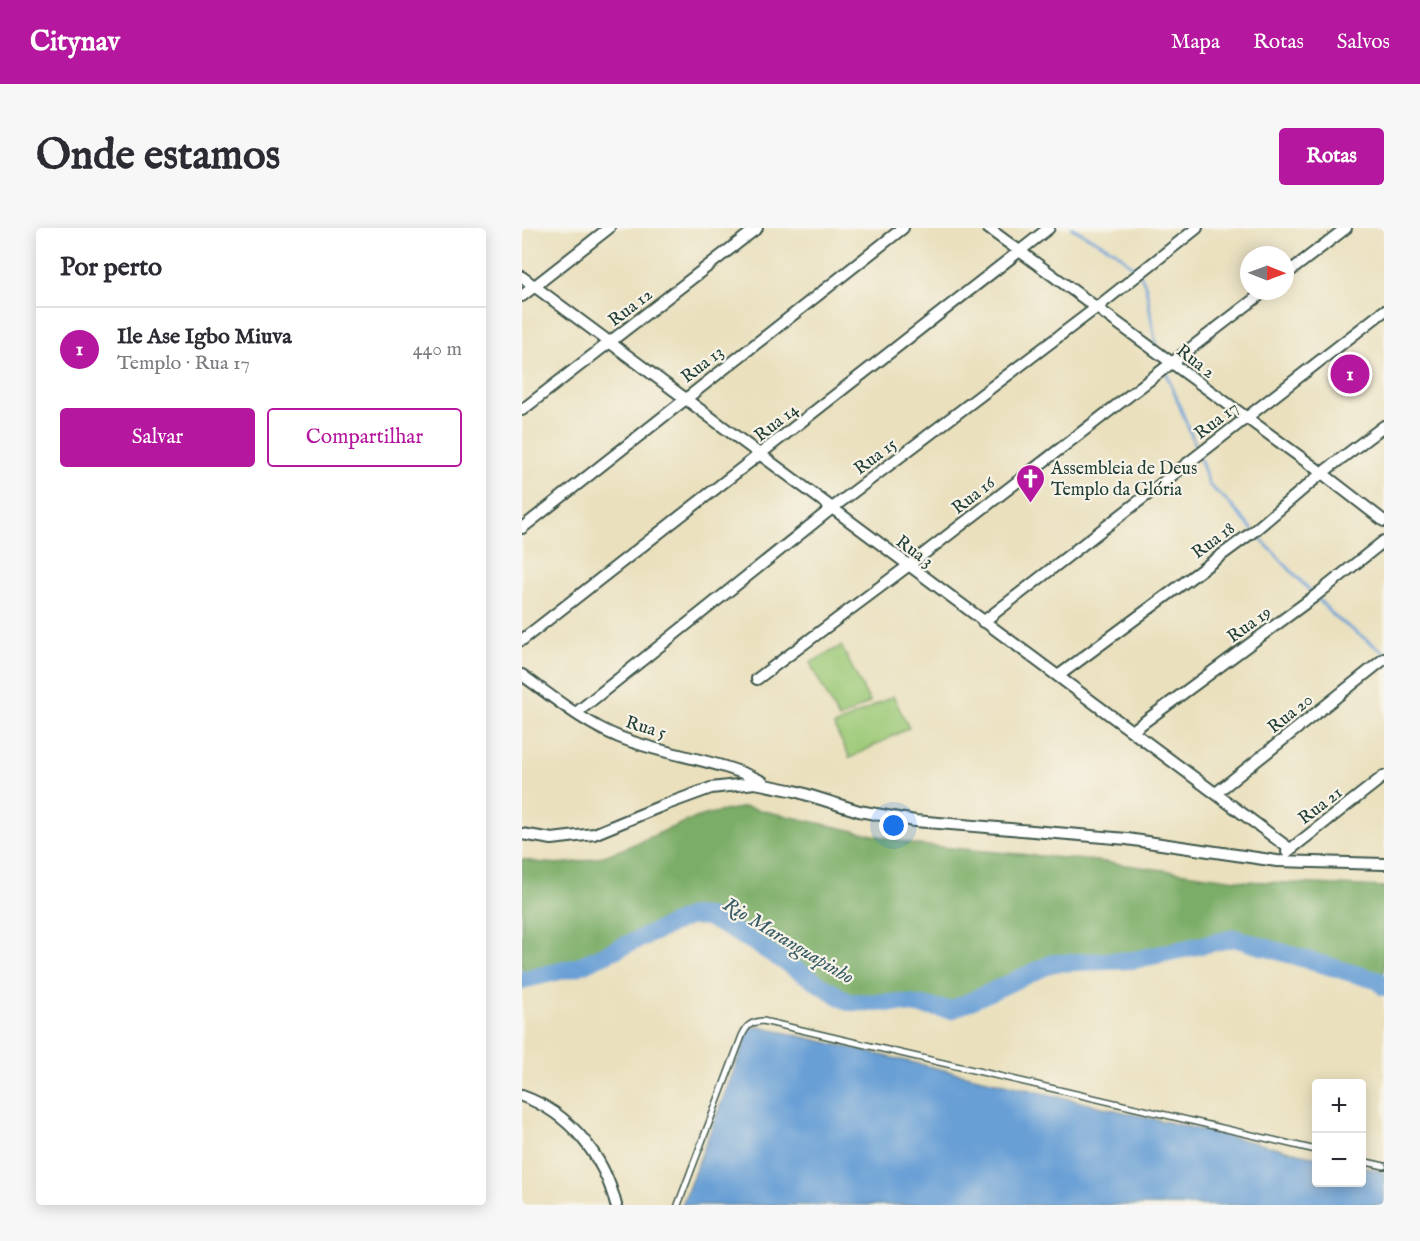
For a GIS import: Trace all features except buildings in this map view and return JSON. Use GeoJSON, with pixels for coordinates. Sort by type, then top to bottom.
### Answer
{"type":"FeatureCollection","features":[{"type":"Feature","properties":{"kind":"street"},"geometry":{"type":"LineString","coordinates":[[522,296],[609,228]]}},
{"type":"Feature","properties":{"kind":"street","name":"Rua 12"},"geometry":{"type":"LineString","coordinates":[[522,410],[757,228]]}},
{"type":"Feature","properties":{"kind":"street","name":"Rua 13"},"geometry":{"type":"LineString","coordinates":[[522,528],[903,228]]}},
{"type":"Feature","properties":{"kind":"street","name":"Rua 2"},"geometry":{"type":"LineString","coordinates":[[988,228],[1384,521]]}},
{"type":"Feature","properties":{"kind":"street","name":"Rua 14"},"geometry":{"type":"LineString","coordinates":[[522,640],[1049,228]]}},
{"type":"Feature","properties":{"kind":"street","name":"Rua 15"},"geometry":{"type":"LineString","coordinates":[[576,713],[831,509],[1197,228]]}},
{"type":"Feature","properties":{"kind":"street"},"geometry":{"type":"LineString","coordinates":[[1294,268],[1346,228]]}},
{"type":"Feature","properties":{"kind":"street","name":"Rua 3"},"geometry":{"type":"LineString","coordinates":[[522,277],[1290,849]]}},
{"type":"Feature","properties":{"kind":"street","name":"Rua 16"},"geometry":{"type":"LineString","coordinates":[[757,679],[908,566],[1252,300]]}},
{"type":"Feature","properties":{"kind":"street","name":"Rua 17"},"geometry":{"type":"LineString","coordinates":[[983,622],[1384,311]]}},
{"type":"Feature","properties":{"kind":"street","name":"Rua 18"},"geometry":{"type":"LineString","coordinates":[[1058,676],[1254,531],[1322,473],[1384,426]]}},
{"type":"Feature","properties":{"kind":"street","name":"Rua 19"},"geometry":{"type":"LineString","coordinates":[[1132,731],[1315,596],[1384,541]]}},
{"type":"Feature","properties":{"kind":"street","name":"Rua 20"},"geometry":{"type":"LineString","coordinates":[[1216,793],[1384,659]]}},
{"type":"Feature","properties":{"kind":"street","name":"Rua 5"},"geometry":{"type":"LineString","coordinates":[[522,675],[576,713],[619,737],[731,768],[772,787]]}},
{"type":"Feature","properties":{"kind":"street","name":"Rua 21"},"geometry":{"type":"LineString","coordinates":[[1278,861],[1290,849],[1384,776]]}},
{"type":"Feature","properties":{"kind":"street"},"geometry":{"type":"LineString","coordinates":[[522,834],[552,839],[582,837],[711,788],[739,783],[755,783],[795,791],[859,811],[915,821],[1127,839],[1278,861],[1384,864]]}},
{"type":"Feature","properties":{"kind":"street"},"geometry":{"type":"LineString","coordinates":[[522,1096],[545,1106],[580,1135],[598,1160],[616,1205]]}},
{"type":"Feature","properties":{"kind":"lane"},"geometry":{"type":"LineString","coordinates":[[678,1205],[742,1036],[753,1022],[763,1021],[1312,1149]]}},
{"type":"Feature","properties":{"kind":"lane"},"geometry":{"type":"LineString","coordinates":[[1366,1162],[1384,1166]]}},
{"type":"Feature","properties":{"kind":"green space"},"geometry":{"type":"Polygon","coordinates":[[[841,646],[870,702],[839,719],[810,663],[841,646]]]}},
{"type":"Feature","properties":{"kind":"green space"},"geometry":{"type":"Polygon","coordinates":[[[893,696],[909,728],[850,758],[834,726],[893,696]]]}},
{"type":"Feature","properties":{"kind":"green space"},"geometry":{"type":"Polygon","coordinates":[[[746,807],[918,845],[1097,861],[1244,881],[1384,887],[1384,987],[1379,981],[1234,938],[1134,960],[1053,963],[951,1010],[903,1003],[848,1002],[709,917],[691,916],[577,967],[522,980],[522,859],[546,863],[569,863],[591,859],[612,853],[702,816],[746,807]]]}},
{"type":"Feature","properties":{"kind":"water"},"geometry":{"type":"Polygon","coordinates":[[[752,1027],[761,1027],[1312,1156],[1312,1187],[1366,1187],[1366,1168],[1384,1172],[1384,1205],[682,1205],[752,1027]]]}},
{"type":"Feature","properties":{"kind":"waterway"},"geometry":{"type":"LineString","coordinates":[[1072,228],[1115,251],[1138,271]]}},
{"type":"Feature","properties":{"kind":"waterway"},"geometry":{"type":"LineString","coordinates":[[1141,276],[1146,287],[1156,346]]}},
{"type":"Feature","properties":{"kind":"waterway"},"geometry":{"type":"LineString","coordinates":[[1166,372],[1198,452]]}},
{"type":"Feature","properties":{"kind":"waterway"},"geometry":{"type":"LineString","coordinates":[[1200,458],[1209,485],[1252,529]]}},
{"type":"Feature","properties":{"kind":"waterway"},"geometry":{"type":"LineString","coordinates":[[1256,534],[1336,618],[1384,652]]}},
{"type":"Feature","properties":{"kind":"waterway","name":"Rio Maranguapinho"},"geometry":{"type":"LineString","coordinates":[[522,980],[577,967],[690,916],[708,917],[750,940],[848,1002],[903,1003],[951,1010],[1053,963],[1134,960],[1234,938],[1379,981],[1384,987]]}},
{"type":"Feature","properties":{"kind":"waterway","name":"Rio Maranguapinho"},"geometry":{"type":"LineString","coordinates":[[1379,981],[1384,975]]}},
{"type":"Feature","properties":{"kind":"place","name":"Ile Ase Igbo Miuva"},"geometry":{"type":"Point","coordinates":[1350,374]}},
{"type":"Feature","properties":{"kind":"place","name":"Assembleia de Deus Templo da Glória"},"geometry":{"type":"Point","coordinates":[1030,504]}}]}
